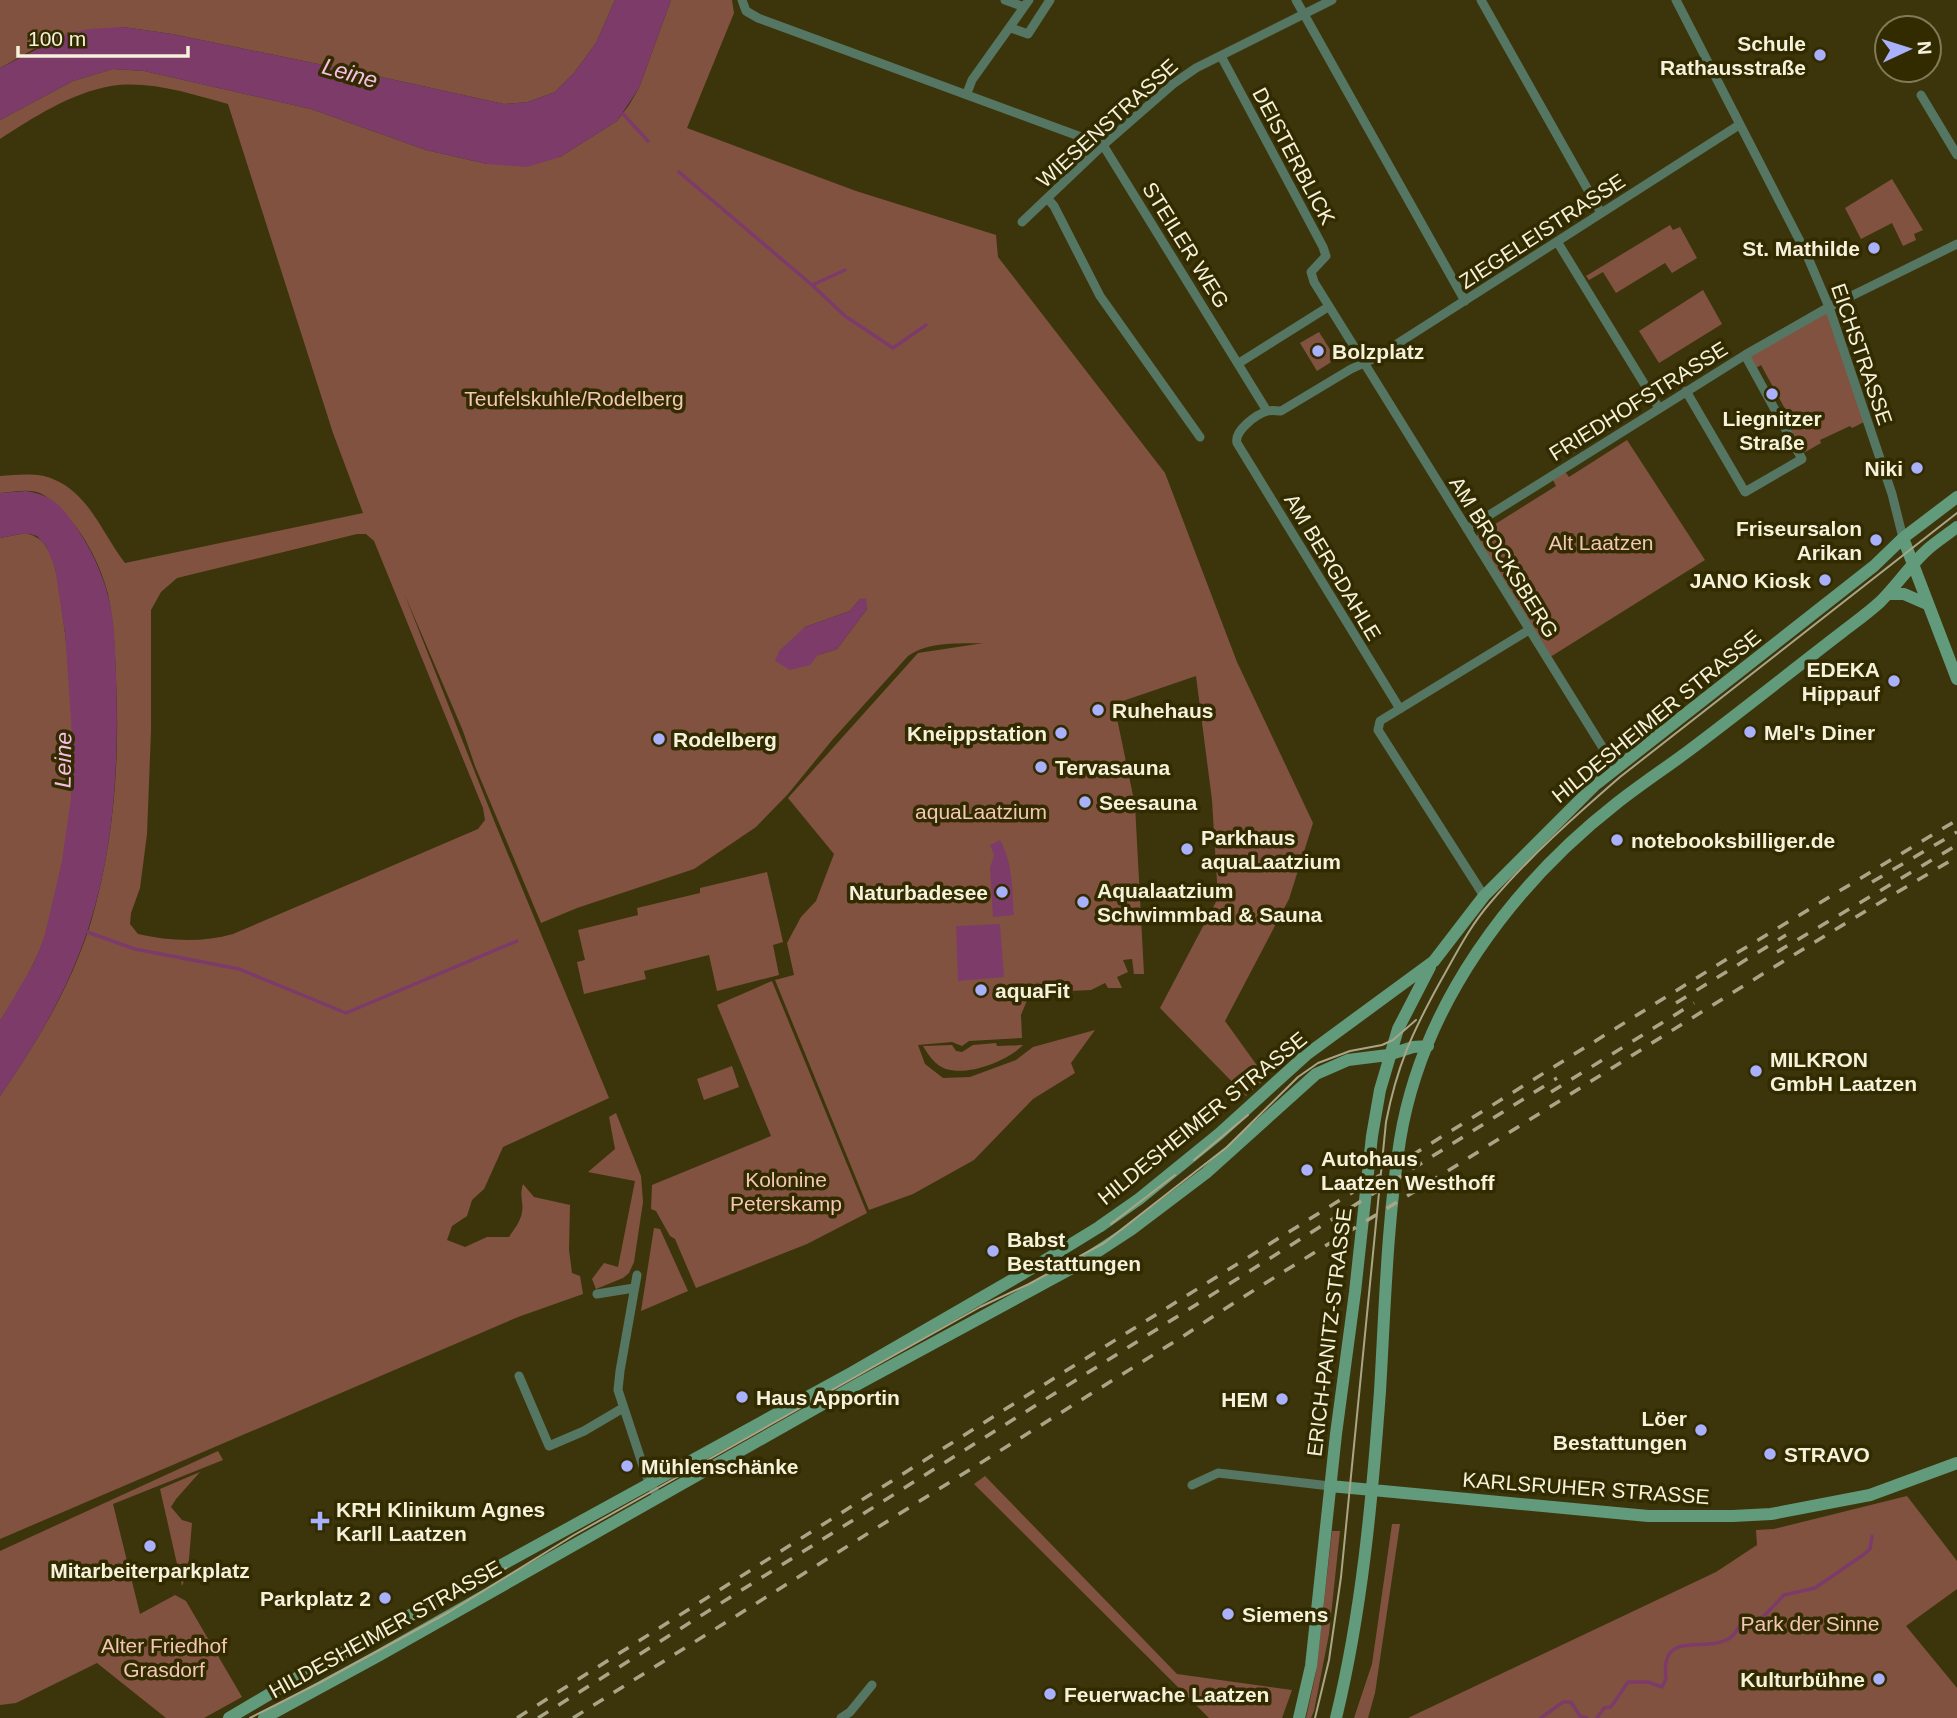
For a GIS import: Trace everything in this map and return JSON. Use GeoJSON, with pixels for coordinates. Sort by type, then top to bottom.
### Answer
{"type":"FeatureCollection","features":[{"type":"Feature","properties":{"kind":"main road","name":"HILDESHEIMER STRASSE"},"geometry":{"type":"LineString","coordinates":[[229,1718],[349,1648],[864,1366],[1024,1273],[1139,1199],[1219,1134],[1306,1055],[1434,961],[1484,896],[1595,785],[1874,566],[1903,538],[1957,497]]}},
{"type":"Feature","properties":{"kind":"main road","name":"HILDESHEIMER STRASSE"},"geometry":{"type":"LineString","coordinates":[[264,1718],[860,1383],[1074,1267],[1132,1229],[1206,1173],[1316,1074],[1348,1060],[1427,1046],[1439,1017],[1474,957],[1520,896],[1557,857],[1616,804],[1863,616],[1888,594],[1926,551],[1957,527]]}},
{"type":"Feature","properties":{"kind":"main road"},"geometry":{"type":"LineString","coordinates":[[1903,538],[1957,679]]}},
{"type":"Feature","properties":{"kind":"main road"},"geometry":{"type":"LineString","coordinates":[[1888,594],[1904,594],[1927,604]]}},
{"type":"Feature","properties":{"kind":"main road","name":"ERICH-PANITZ-STRASSE"},"geometry":{"type":"LineString","coordinates":[[1299,1718],[1311,1666],[1372,1136],[1388,1055],[1402,1018],[1434,961]]}},
{"type":"Feature","properties":{"kind":"main road"},"geometry":{"type":"LineString","coordinates":[[1336,1718],[1360,1599],[1390,1230],[1400,1140],[1417,1072],[1427,1046]]}},
{"type":"Feature","properties":{"kind":"main road","name":"KARLSRUHER STRASSE"},"geometry":{"type":"LineString","coordinates":[[1330,1486],[1648,1516],[1734,1516],[1771,1514],[1870,1495],[1957,1463]]}},
{"type":"Feature","properties":{"kind":"street"},"geometry":{"type":"LineString","coordinates":[[967,93],[972,80],[1027,4],[1005,0]]}},
{"type":"Feature","properties":{"kind":"street"},"geometry":{"type":"LineString","coordinates":[[1011,28],[1028,34],[1050,0]]}},
{"type":"Feature","properties":{"kind":"street"},"geometry":{"type":"LineString","coordinates":[[1296,0],[1465,301]]}},
{"type":"Feature","properties":{"kind":"street","name":"WIESENSTRASSE"},"geometry":{"type":"LineString","coordinates":[[1022,222],[1173,83],[1196,68],[1332,0]]}},
{"type":"Feature","properties":{"kind":"street"},"geometry":{"type":"LineString","coordinates":[[1481,0],[1601,213]]}},
{"type":"Feature","properties":{"kind":"street","name":"EICHSTRASSE"},"geometry":{"type":"LineString","coordinates":[[1676,0],[1806,253],[1829,307],[1892,494],[1903,538]]}},
{"type":"Feature","properties":{"kind":"street"},"geometry":{"type":"LineString","coordinates":[[742,1],[746,11],[758,18],[1103,145]]}},
{"type":"Feature","properties":{"kind":"street","name":"DEISTERBLICK"},"geometry":{"type":"LineString","coordinates":[[1221,56],[1323,247],[1325,256],[1311,272],[1328,307]]}},
{"type":"Feature","properties":{"kind":"street"},"geometry":{"type":"LineString","coordinates":[[1921,95],[1957,155]]}},
{"type":"Feature","properties":{"kind":"street","name":"ZIEGELEISTRASSE"},"geometry":{"type":"LineString","coordinates":[[1237,443],[1239,430],[1267,411],[1281,411],[1375,358],[1739,125]]}},
{"type":"Feature","properties":{"kind":"street","name":"STEILER WEG"},"geometry":{"type":"LineString","coordinates":[[1103,145],[1267,411]]}},
{"type":"Feature","properties":{"kind":"street"},"geometry":{"type":"LineString","coordinates":[[1048,198],[1100,296],[1200,437]]}},
{"type":"Feature","properties":{"kind":"street"},"geometry":{"type":"LineString","coordinates":[[1558,243],[1659,408]]}},
{"type":"Feature","properties":{"kind":"street","name":"FRIEDHOFSTRASSE"},"geometry":{"type":"LineString","coordinates":[[1467,529],[1745,355],[1829,307],[1957,244]]}},
{"type":"Feature","properties":{"kind":"street"},"geometry":{"type":"LineString","coordinates":[[1239,363],[1328,307]]}},
{"type":"Feature","properties":{"kind":"street","name":"AM BROCKSBERG"},"geometry":{"type":"LineString","coordinates":[[1328,307],[1616,769]]}},
{"type":"Feature","properties":{"kind":"street"},"geometry":{"type":"LineString","coordinates":[[1686,391],[1745,492],[1802,459],[1745,355]]}},
{"type":"Feature","properties":{"kind":"street","name":"AM BERGDAHLE"},"geometry":{"type":"LineString","coordinates":[[1237,443],[1400,709]]}},
{"type":"Feature","properties":{"kind":"street"},"geometry":{"type":"LineString","coordinates":[[1484,896],[1378,730],[1380,720],[1529,630]]}},
{"type":"Feature","properties":{"kind":"street"},"geometry":{"type":"LineString","coordinates":[[637,1275],[618,1390],[658,1498]]}},
{"type":"Feature","properties":{"kind":"street"},"geometry":{"type":"LineString","coordinates":[[597,1294],[634,1288]]}},
{"type":"Feature","properties":{"kind":"street"},"geometry":{"type":"LineString","coordinates":[[519,1376],[549,1446],[584,1431],[623,1408]]}},
{"type":"Feature","properties":{"kind":"street"},"geometry":{"type":"LineString","coordinates":[[1192,1485],[1218,1474],[1330,1486]]}},
{"type":"Feature","properties":{"kind":"street"},"geometry":{"type":"LineString","coordinates":[[841,1718],[850,1712],[872,1685]]}},
{"type":"Feature","properties":{"kind":"green space"},"geometry":{"type":"Polygon","coordinates":[[[0,0],[615,0],[596,43],[574,73],[555,92],[528,102],[504,104],[172,34],[123,27],[34,49],[0,68],[0,0]]]}},
{"type":"Feature","properties":{"kind":"green space"},"geometry":{"type":"Polygon","coordinates":[[[671,0],[732,0],[734,13],[687,128],[856,191],[996,235],[998,257],[1165,473],[1237,662],[1313,823],[1289,899],[1225,1021],[1266,1078],[1246,1096],[1160,1008],[1218,898],[1212,800],[1196,676],[1114,704],[1135,805],[1144,974],[1134,974],[1132,959],[1123,960],[1128,972],[1117,977],[1122,988],[1108,988],[1105,983],[1091,990],[1030,993],[1021,1015],[1022,1038],[969,1041],[962,1046],[952,1042],[918,1045],[925,1064],[943,1078],[970,1077],[1016,1060],[1033,1047],[1095,1030],[1071,1063],[1075,1073],[1033,1099],[974,1160],[913,1194],[869,1210],[775,980],[794,975],[787,943],[801,917],[816,901],[834,854],[788,798],[918,653],[984,643],[935,646],[908,656],[756,827],[694,869],[577,908],[541,923],[404,593],[495,823],[609,1098],[503,1147],[484,1189],[472,1200],[467,1216],[452,1226],[447,1240],[465,1247],[487,1237],[509,1237],[521,1215],[523,1184],[534,1197],[570,1205],[569,1250],[572,1273],[580,1276],[583,1294],[518,1317],[0,1539],[0,1096],[63,991],[91,922],[105,862],[114,801],[117,709],[112,615],[108,594],[95,558],[75,526],[48,498],[32,491],[0,493],[0,476],[42,476],[67,487],[87,505],[125,563],[363,513],[333,433],[228,104],[170,89],[125,85],[96,89],[67,100],[0,139],[0,120],[73,81],[113,69],[144,71],[311,109],[426,150],[487,164],[560,157],[617,121],[639,88],[671,0]],[[366,534],[177,578],[161,592],[151,610],[151,731],[147,834],[140,888],[130,924],[138,934],[186,940],[233,934],[478,829],[485,820],[483,808],[374,541],[366,534]],[[860,599],[850,611],[805,627],[818,655],[837,649],[867,609],[860,599]]]}},
{"type":"Feature","properties":{"kind":"green space"},"geometry":{"type":"Polygon","coordinates":[[[1892,179],[1923,230],[1914,234],[1916,240],[1903,246],[1892,223],[1861,239],[1845,208],[1892,179]]]}},
{"type":"Feature","properties":{"kind":"green space"},"geometry":{"type":"Polygon","coordinates":[[[1670,225],[1673,230],[1680,227],[1697,258],[1672,273],[1665,263],[1616,293],[1603,272],[1589,280],[1586,276],[1670,225]]]}},
{"type":"Feature","properties":{"kind":"green space"},"geometry":{"type":"Polygon","coordinates":[[[1703,290],[1722,324],[1659,363],[1639,331],[1703,290]]]}},
{"type":"Feature","properties":{"kind":"green space"},"geometry":{"type":"Polygon","coordinates":[[[1827,310],[1864,422],[1820,440],[1821,443],[1800,455],[1783,423],[1790,418],[1761,365],[1754,369],[1748,357],[1827,310]]]}},
{"type":"Feature","properties":{"kind":"green space","name":"Bolzplatz"},"geometry":{"type":"Polygon","coordinates":[[[1319,332],[1336,359],[1317,371],[1300,343],[1319,332]]]}},
{"type":"Feature","properties":{"kind":"green space","name":"Alt Laatzen"},"geometry":{"type":"Polygon","coordinates":[[[1627,440],[1705,560],[1547,659],[1473,538],[1556,486],[1551,476],[1563,469],[1569,477],[1627,440]]]}},
{"type":"Feature","properties":{"kind":"green space"},"geometry":{"type":"Polygon","coordinates":[[[26,533],[38,538],[45,545],[57,575],[71,697],[72,790],[63,864],[45,936],[31,969],[0,1021],[0,538],[26,533]]]}},
{"type":"Feature","properties":{"kind":"green space"},"geometry":{"type":"Polygon","coordinates":[[[767,872],[783,942],[773,945],[779,975],[717,991],[709,955],[644,971],[646,979],[584,994],[577,962],[585,960],[578,930],[638,915],[637,908],[700,893],[700,888],[767,872]]]}},
{"type":"Feature","properties":{"kind":"green space","name":"Kolonine Peterskamp"},"geometry":{"type":"Polygon","coordinates":[[[772,981],[867,1213],[807,1244],[696,1288],[675,1239],[670,1236],[656,1211],[651,1209],[652,1185],[771,1136],[717,1005],[772,981]]]}},
{"type":"Feature","properties":{"kind":"green space"},"geometry":{"type":"Polygon","coordinates":[[[996,1043],[997,1046],[1023,1045],[987,1066],[955,1071],[939,1065],[923,1046],[952,1045],[956,1051],[962,1052],[973,1045],[996,1043]]]}},
{"type":"Feature","properties":{"kind":"green space"},"geometry":{"type":"Polygon","coordinates":[[[732,1066],[739,1087],[704,1100],[697,1079],[732,1066]]]}},
{"type":"Feature","properties":{"kind":"green space"},"geometry":{"type":"Polygon","coordinates":[[[616,1113],[641,1176],[643,1202],[634,1262],[629,1273],[596,1289],[592,1279],[604,1263],[618,1267],[635,1181],[588,1172],[615,1149],[609,1117],[616,1113]]]}},
{"type":"Feature","properties":{"kind":"green space"},"geometry":{"type":"Polygon","coordinates":[[[654,1228],[660,1229],[688,1291],[641,1311],[654,1228]]]}},
{"type":"Feature","properties":{"kind":"green space","name":"Alter Friedhof Grasdorf"},"geometry":{"type":"Polygon","coordinates":[[[218,1451],[223,1460],[113,1504],[140,1614],[175,1595],[186,1601],[242,1697],[204,1718],[166,1718],[97,1663],[16,1703],[0,1705],[0,1551],[218,1451]]]}},
{"type":"Feature","properties":{"kind":"green space"},"geometry":{"type":"Polygon","coordinates":[[[200,1472],[171,1507],[182,1520],[192,1523],[188,1571],[182,1586],[160,1489],[200,1472]]]}},
{"type":"Feature","properties":{"kind":"green space"},"geometry":{"type":"Polygon","coordinates":[[[985,1476],[1177,1674],[1292,1690],[1282,1718],[1209,1718],[974,1484],[985,1476]]]}},
{"type":"Feature","properties":{"kind":"green space","name":"Park der Sinne"},"geometry":{"type":"Polygon","coordinates":[[[1907,1496],[1957,1561],[1957,1589],[1906,1626],[1957,1688],[1957,1718],[1408,1718],[1716,1572],[1757,1545],[1756,1530],[1774,1529],[1907,1496]]]}},
{"type":"Feature","properties":{"kind":"green space"},"geometry":{"type":"Polygon","coordinates":[[[1392,1524],[1400,1524],[1375,1693],[1368,1718],[1354,1718],[1372,1664],[1392,1524]]]}},
{"type":"Feature","properties":{"kind":"green space"},"geometry":{"type":"Polygon","coordinates":[[[1332,1531],[1340,1531],[1329,1634],[1314,1711],[1311,1718],[1306,1718],[1316,1672],[1332,1531]]]}},
{"type":"Feature","properties":{"kind":"water","name":"Leine"},"geometry":{"type":"Polygon","coordinates":[[[615,0],[671,0],[639,88],[617,121],[560,157],[527,167],[487,164],[426,150],[311,109],[144,71],[113,69],[73,81],[0,120],[0,68],[69,33],[123,27],[172,34],[504,104],[528,102],[555,92],[574,73],[596,43],[615,0]]]}},
{"type":"Feature","properties":{"kind":"water"},"geometry":{"type":"Polygon","coordinates":[[[26,491],[51,499],[62,509],[87,545],[105,584],[112,613],[115,645],[116,769],[105,863],[82,946],[52,1013],[0,1096],[0,1021],[34,963],[44,938],[62,861],[72,790],[72,734],[65,633],[55,568],[46,546],[37,536],[26,533],[0,538],[0,493],[26,491]]]}},
{"type":"Feature","properties":{"kind":"water"},"geometry":{"type":"Polygon","coordinates":[[[866,598],[867,609],[837,649],[818,655],[810,665],[790,670],[775,661],[779,651],[805,627],[850,611],[860,599],[866,598]]]}},
{"type":"Feature","properties":{"kind":"water","name":"Naturbadesee"},"geometry":{"type":"Polygon","coordinates":[[[1000,840],[1010,867],[1014,915],[993,917],[990,868],[994,855],[990,845],[1000,840]]]}},
{"type":"Feature","properties":{"kind":"water"},"geometry":{"type":"Polygon","coordinates":[[[1000,924],[1004,977],[958,981],[956,926],[1000,924]]]}},
{"type":"Feature","properties":{"kind":"waterway"},"geometry":{"type":"LineString","coordinates":[[623,114],[648,141]]}},
{"type":"Feature","properties":{"kind":"waterway"},"geometry":{"type":"LineString","coordinates":[[679,172],[845,316],[893,348],[926,325]]}},
{"type":"Feature","properties":{"kind":"waterway"},"geometry":{"type":"LineString","coordinates":[[812,285],[845,270]]}},
{"type":"Feature","properties":{"kind":"waterway"},"geometry":{"type":"LineString","coordinates":[[87,932],[135,949],[239,969],[346,1013],[517,941]]}},
{"type":"Feature","properties":{"kind":"waterway"},"geometry":{"type":"LineString","coordinates":[[1597,1718],[1604,1708],[1611,1707],[1628,1682],[1648,1682],[1662,1687],[1666,1679],[1666,1663],[1670,1653],[1677,1648],[1720,1642],[1732,1637],[1740,1625],[1758,1622],[1784,1595],[1815,1588],[1863,1555],[1870,1549],[1872,1536]]}},
{"type":"Feature","properties":{"kind":"waterway"},"geometry":{"type":"LineString","coordinates":[[1541,1718],[1563,1702],[1571,1702],[1580,1716],[1587,1718]]}},
{"type":"Feature","properties":{"kind":"tram line"},"geometry":{"type":"LineString","coordinates":[[1315,1718],[1329,1660],[1341,1577],[1386,1122],[1400,1067],[1429,1002],[1482,912],[1520,869],[1569,822],[1620,777],[1957,513]]}},
{"type":"Feature","properties":{"kind":"tram line"},"geometry":{"type":"LineString","coordinates":[[250,1718],[449,1612],[574,1535],[980,1307],[1104,1243],[1227,1147],[1298,1077],[1318,1063],[1393,1040],[1416,1020]]}},
{"type":"Feature","properties":{"kind":"tram line"},"geometry":{"type":"LineString","coordinates":[[1194,1160],[1248,1115]]}},
{"type":"Feature","properties":{"kind":"tram line"},"geometry":{"type":"LineString","coordinates":[[1111,1224],[1175,1175]]}},
{"type":"Feature","properties":{"kind":"tram line"},"geometry":{"type":"LineString","coordinates":[[289,1689],[506,1568]]}},
{"type":"Feature","properties":{"kind":"railway"},"geometry":{"type":"LineString","coordinates":[[517,1718],[1064,1372],[1735,954],[1957,820]]}},
{"type":"Feature","properties":{"kind":"railway"},"geometry":{"type":"LineString","coordinates":[[1872,882],[1957,832]]}},
{"type":"Feature","properties":{"kind":"railway"},"geometry":{"type":"LineString","coordinates":[[1777,952],[1957,845]]}},
{"type":"Feature","properties":{"kind":"railway"},"geometry":{"type":"LineString","coordinates":[[573,1718],[1298,1263],[1957,857]]}},
{"type":"Feature","properties":{"kind":"railway"},"geometry":{"type":"LineString","coordinates":[[1676,1003],[1786,935]]}},
{"type":"Feature","properties":{"kind":"railway"},"geometry":{"type":"LineString","coordinates":[[1551,1092],[1694,1003]]}},
{"type":"Feature","properties":{"kind":"railway"},"geometry":{"type":"LineString","coordinates":[[538,1718],[1557,1078]]}},
{"type":"Feature","properties":{"kind":"place","name":"Schule Rathausstraße"},"geometry":{"type":"Point","coordinates":[1820,55]}},
{"type":"Feature","properties":{"kind":"place","name":"St. Mathilde"},"geometry":{"type":"Point","coordinates":[1874,248]}},
{"type":"Feature","properties":{"kind":"place","name":"Bolzplatz"},"geometry":{"type":"Point","coordinates":[1318,351]}},
{"type":"Feature","properties":{"kind":"place","name":"Liegnitzer Straße"},"geometry":{"type":"Point","coordinates":[1772,394]}},
{"type":"Feature","properties":{"kind":"place","name":"Niki"},"geometry":{"type":"Point","coordinates":[1917,468]}},
{"type":"Feature","properties":{"kind":"place","name":"Friseursalon Arikan"},"geometry":{"type":"Point","coordinates":[1876,540]}},
{"type":"Feature","properties":{"kind":"place","name":"JANO Kiosk"},"geometry":{"type":"Point","coordinates":[1825,580]}},
{"type":"Feature","properties":{"kind":"place","name":"EDEKA Hippauf"},"geometry":{"type":"Point","coordinates":[1894,681]}},
{"type":"Feature","properties":{"kind":"place","name":"Ruhehaus"},"geometry":{"type":"Point","coordinates":[1098,710]}},
{"type":"Feature","properties":{"kind":"place","name":"Mel's Diner"},"geometry":{"type":"Point","coordinates":[1750,732]}},
{"type":"Feature","properties":{"kind":"place","name":"Kneippstation"},"geometry":{"type":"Point","coordinates":[1061,733]}},
{"type":"Feature","properties":{"kind":"place","name":"Rodelberg"},"geometry":{"type":"Point","coordinates":[659,739]}},
{"type":"Feature","properties":{"kind":"place","name":"Tervasauna"},"geometry":{"type":"Point","coordinates":[1041,767]}},
{"type":"Feature","properties":{"kind":"place","name":"Seesauna"},"geometry":{"type":"Point","coordinates":[1085,802]}},
{"type":"Feature","properties":{"kind":"place","name":"notebooksbilliger.de"},"geometry":{"type":"Point","coordinates":[1617,840]}},
{"type":"Feature","properties":{"kind":"place","name":"Parkhaus aquaLaatzium"},"geometry":{"type":"Point","coordinates":[1187,849]}},
{"type":"Feature","properties":{"kind":"place","name":"Naturbadesee"},"geometry":{"type":"Point","coordinates":[1002,892]}},
{"type":"Feature","properties":{"kind":"place","name":"Aqualaatzium Schwimmbad & Sauna"},"geometry":{"type":"Point","coordinates":[1083,902]}},
{"type":"Feature","properties":{"kind":"place","name":"aquaFit"},"geometry":{"type":"Point","coordinates":[981,990]}},
{"type":"Feature","properties":{"kind":"place","name":"MILKRON GmbH Laatzen"},"geometry":{"type":"Point","coordinates":[1756,1071]}},
{"type":"Feature","properties":{"kind":"place","name":"Autohaus Laatzen Westhoff"},"geometry":{"type":"Point","coordinates":[1307,1170]}},
{"type":"Feature","properties":{"kind":"place","name":"Babst Bestattungen"},"geometry":{"type":"Point","coordinates":[993,1251]}},
{"type":"Feature","properties":{"kind":"place","name":"Haus Apportin"},"geometry":{"type":"Point","coordinates":[742,1397]}},
{"type":"Feature","properties":{"kind":"place","name":"HEM"},"geometry":{"type":"Point","coordinates":[1282,1399]}},
{"type":"Feature","properties":{"kind":"place","name":"Löer Bestattungen"},"geometry":{"type":"Point","coordinates":[1701,1430]}},
{"type":"Feature","properties":{"kind":"place","name":"STRAVO"},"geometry":{"type":"Point","coordinates":[1770,1454]}},
{"type":"Feature","properties":{"kind":"place","name":"Mühlenschänke"},"geometry":{"type":"Point","coordinates":[627,1466]}},
{"type":"Feature","properties":{"kind":"place","name":"KRH Klinikum Agnes Karll Laatzen"},"geometry":{"type":"Point","coordinates":[320,1521]}},
{"type":"Feature","properties":{"kind":"place","name":"Mitarbeiterparkplatz"},"geometry":{"type":"Point","coordinates":[150,1546]}},
{"type":"Feature","properties":{"kind":"place","name":"Parkplatz 2"},"geometry":{"type":"Point","coordinates":[385,1598]}},
{"type":"Feature","properties":{"kind":"place","name":"Siemens"},"geometry":{"type":"Point","coordinates":[1228,1614]}},
{"type":"Feature","properties":{"kind":"place","name":"Kulturbühne"},"geometry":{"type":"Point","coordinates":[1879,1679]}},
{"type":"Feature","properties":{"kind":"place","name":"Feuerwache Laatzen"},"geometry":{"type":"Point","coordinates":[1050,1694]}},
{"type":"Feature","properties":{"kind":"park label","name":"Teufelskuhle/Rodelberg"},"geometry":{"type":"Point","coordinates":[574,398]}},
{"type":"Feature","properties":{"kind":"park label","name":"aquaLaatzium"},"geometry":{"type":"Point","coordinates":[981,811]}}]}
